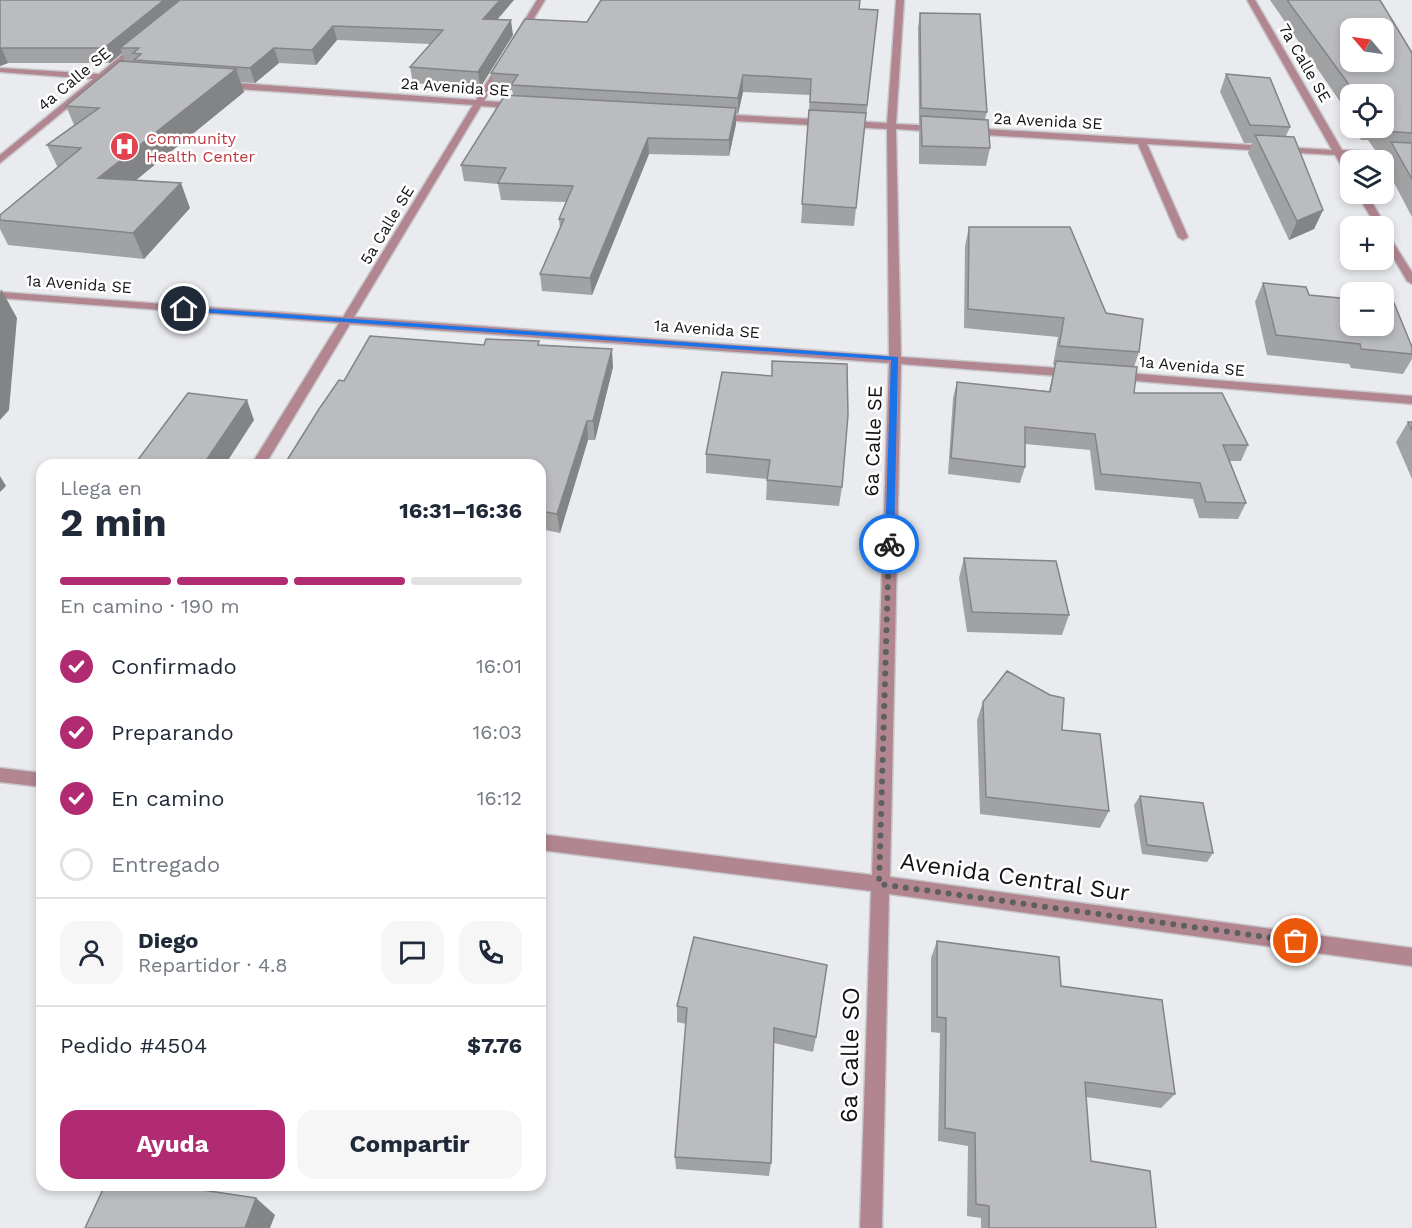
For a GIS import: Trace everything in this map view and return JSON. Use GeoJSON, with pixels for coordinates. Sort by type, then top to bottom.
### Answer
{"type":"FeatureCollection","features":[{"type":"Feature","properties":{"kind":"street","name":"5a Calle SE"},"geometry":{"type":"LineString","coordinates":[[262,459],[541,0]]}},
{"type":"Feature","properties":{"kind":"street","name":"6a Calle SE"},"geometry":{"type":"LineString","coordinates":[[879,884],[895,358],[891,126],[900,0]]}},
{"type":"Feature","properties":{"kind":"street","name":"7a Calle SE"},"geometry":{"type":"LineString","coordinates":[[1251,0],[1339,153]]}},
{"type":"Feature","properties":{"kind":"street","name":"4a Calle SE"},"geometry":{"type":"LineString","coordinates":[[0,160],[143,41]]}},
{"type":"Feature","properties":{"kind":"street"},"geometry":{"type":"LineString","coordinates":[[0,70],[136,79]]}},
{"type":"Feature","properties":{"kind":"street","name":"2a Avenida SE"},"geometry":{"type":"LineString","coordinates":[[218,85],[525,106]]}},
{"type":"Feature","properties":{"kind":"street"},"geometry":{"type":"LineString","coordinates":[[702,116],[951,130]]}},
{"type":"Feature","properties":{"kind":"street","name":"2a Avenida SE"},"geometry":{"type":"LineString","coordinates":[[963,131],[1412,156]]}},
{"type":"Feature","properties":{"kind":"street"},"geometry":{"type":"LineString","coordinates":[[1141,141],[1183,237]]}},
{"type":"Feature","properties":{"kind":"street"},"geometry":{"type":"LineString","coordinates":[[1394,250],[1412,281]]}},
{"type":"Feature","properties":{"kind":"street","name":"1a Avenida SE"},"geometry":{"type":"LineString","coordinates":[[0,295],[895,358],[1083,374]]}},
{"type":"Feature","properties":{"kind":"street","name":"1a Avenida SE"},"geometry":{"type":"LineString","coordinates":[[1106,375],[1412,400]]}},
{"type":"Feature","properties":{"kind":"street"},"geometry":{"type":"LineString","coordinates":[[0,775],[36,779]]}},
{"type":"Feature","properties":{"kind":"street","name":"Avenida Central Sur"},"geometry":{"type":"LineString","coordinates":[[546,843],[879,884],[1412,957]]}},
{"type":"Feature","properties":{"kind":"street","name":"6a Calle SO"},"geometry":{"type":"LineString","coordinates":[[871,1228],[879,884]]}},
{"type":"Feature","properties":{"kind":"building"},"geometry":{"type":"Polygon","coordinates":[[[0,0],[164,0],[104,48],[0,48],[0,0]]]}},
{"type":"Feature","properties":{"kind":"building"},"geometry":{"type":"Polygon","coordinates":[[[180,0],[500,0],[483,19],[511,20],[478,72],[410,67],[443,30],[333,26],[312,50],[274,48],[250,68],[134,60],[141,54],[133,53],[139,48],[120,48],[180,0]]]}},
{"type":"Feature","properties":{"kind":"building"},"geometry":{"type":"Polygon","coordinates":[[[601,0],[860,0],[859,9],[878,10],[867,105],[810,102],[811,79],[743,75],[738,98],[511,85],[518,75],[491,73],[525,19],[587,22],[601,0]]]}},
{"type":"Feature","properties":{"kind":"building"},"geometry":{"type":"Polygon","coordinates":[[[1287,0],[1380,0],[1391,18],[1340,18],[1340,72],[1394,72],[1394,23],[1412,53],[1412,133],[1394,132],[1394,84],[1348,84],[1287,0]]]}},
{"type":"Feature","properties":{"kind":"building"},"geometry":{"type":"Polygon","coordinates":[[[920,13],[980,14],[987,112],[921,108],[920,13]]]}},
{"type":"Feature","properties":{"kind":"building"},"geometry":{"type":"Polygon","coordinates":[[[120,61],[236,69],[98,178],[181,183],[133,233],[0,220],[0,215],[81,148],[47,145],[99,108],[66,106],[120,61]]]}},
{"type":"Feature","properties":{"kind":"building"},"geometry":{"type":"Polygon","coordinates":[[[1226,74],[1270,78],[1290,127],[1250,125],[1226,74]]]}},
{"type":"Feature","properties":{"kind":"building"},"geometry":{"type":"Polygon","coordinates":[[[505,95],[736,108],[729,140],[648,138],[590,278],[540,274],[564,219],[559,219],[573,186],[498,183],[506,168],[461,165],[505,95]]]}},
{"type":"Feature","properties":{"kind":"building"},"geometry":{"type":"Polygon","coordinates":[[[809,110],[866,113],[856,208],[802,204],[809,110]]]}},
{"type":"Feature","properties":{"kind":"building"},"geometry":{"type":"Polygon","coordinates":[[[921,116],[988,120],[990,148],[922,146],[921,116]]]}},
{"type":"Feature","properties":{"kind":"building"},"geometry":{"type":"Polygon","coordinates":[[[1255,135],[1294,137],[1323,210],[1297,221],[1255,135]]]}},
{"type":"Feature","properties":{"kind":"building"},"geometry":{"type":"Polygon","coordinates":[[[1391,142],[1412,143],[1412,179],[1391,142]]]}},
{"type":"Feature","properties":{"kind":"building"},"geometry":{"type":"Polygon","coordinates":[[[969,227],[1070,227],[1106,313],[1143,319],[1139,352],[1059,346],[1064,318],[968,309],[969,227]]]}},
{"type":"Feature","properties":{"kind":"building"},"geometry":{"type":"Polygon","coordinates":[[[1263,283],[1306,287],[1309,295],[1340,298],[1340,336],[1394,336],[1394,303],[1412,347],[1412,354],[1361,349],[1360,344],[1276,335],[1263,283]]]}},
{"type":"Feature","properties":{"kind":"building"},"geometry":{"type":"Polygon","coordinates":[[[370,336],[484,345],[486,339],[539,341],[538,345],[612,349],[593,421],[587,421],[557,514],[546,512],[546,459],[288,459],[339,380],[344,381],[370,336]]]}},
{"type":"Feature","properties":{"kind":"building"},"geometry":{"type":"Polygon","coordinates":[[[772,361],[847,364],[848,415],[842,487],[767,480],[770,460],[706,454],[722,372],[772,376],[772,361]]]}},
{"type":"Feature","properties":{"kind":"building"},"geometry":{"type":"Polygon","coordinates":[[[1056,361],[1137,367],[1134,393],[1222,393],[1248,445],[1223,445],[1246,503],[1206,502],[1200,483],[1101,474],[1095,434],[1025,427],[1025,467],[951,458],[957,382],[1050,392],[1056,361]]]}},
{"type":"Feature","properties":{"kind":"building"},"geometry":{"type":"Polygon","coordinates":[[[188,393],[247,400],[207,459],[138,459],[188,393]]]}},
{"type":"Feature","properties":{"kind":"building"},"geometry":{"type":"Polygon","coordinates":[[[964,558],[1056,561],[1069,615],[972,612],[964,558]]]}},
{"type":"Feature","properties":{"kind":"building"},"geometry":{"type":"Polygon","coordinates":[[[1007,671],[1050,695],[1064,698],[1062,730],[1100,734],[1109,811],[986,797],[983,702],[1007,671]]]}},
{"type":"Feature","properties":{"kind":"building"},"geometry":{"type":"Polygon","coordinates":[[[1140,796],[1203,803],[1213,853],[1147,845],[1140,796]]]}},
{"type":"Feature","properties":{"kind":"building"},"geometry":{"type":"Polygon","coordinates":[[[694,937],[827,965],[816,1037],[774,1028],[771,1163],[675,1157],[687,1008],[677,1006],[694,937]]]}},
{"type":"Feature","properties":{"kind":"building"},"geometry":{"type":"Polygon","coordinates":[[[937,941],[1059,957],[1061,986],[1162,1000],[1175,1094],[1085,1082],[1091,1161],[1150,1171],[1156,1228],[989,1228],[989,1206],[976,1204],[975,1133],[945,1128],[946,1018],[937,1017],[937,941]]]}},
{"type":"Feature","properties":{"kind":"building"},"geometry":{"type":"Polygon","coordinates":[[[102,1191],[209,1191],[256,1198],[245,1228],[85,1228],[102,1191]]]}},
{"type":"Feature","properties":{"kind":"way so far"},"geometry":{"type":"LineString","coordinates":[[889,544],[879,884],[1296,941]]}},
{"type":"Feature","properties":{"kind":"place","name":"Community Health Center"},"geometry":{"type":"Point","coordinates":[125,147]}},
{"type":"Feature","properties":{"kind":"route"},"geometry":{"type":"LineString","coordinates":[[184,309],[895,358],[889,544]]}}]}
